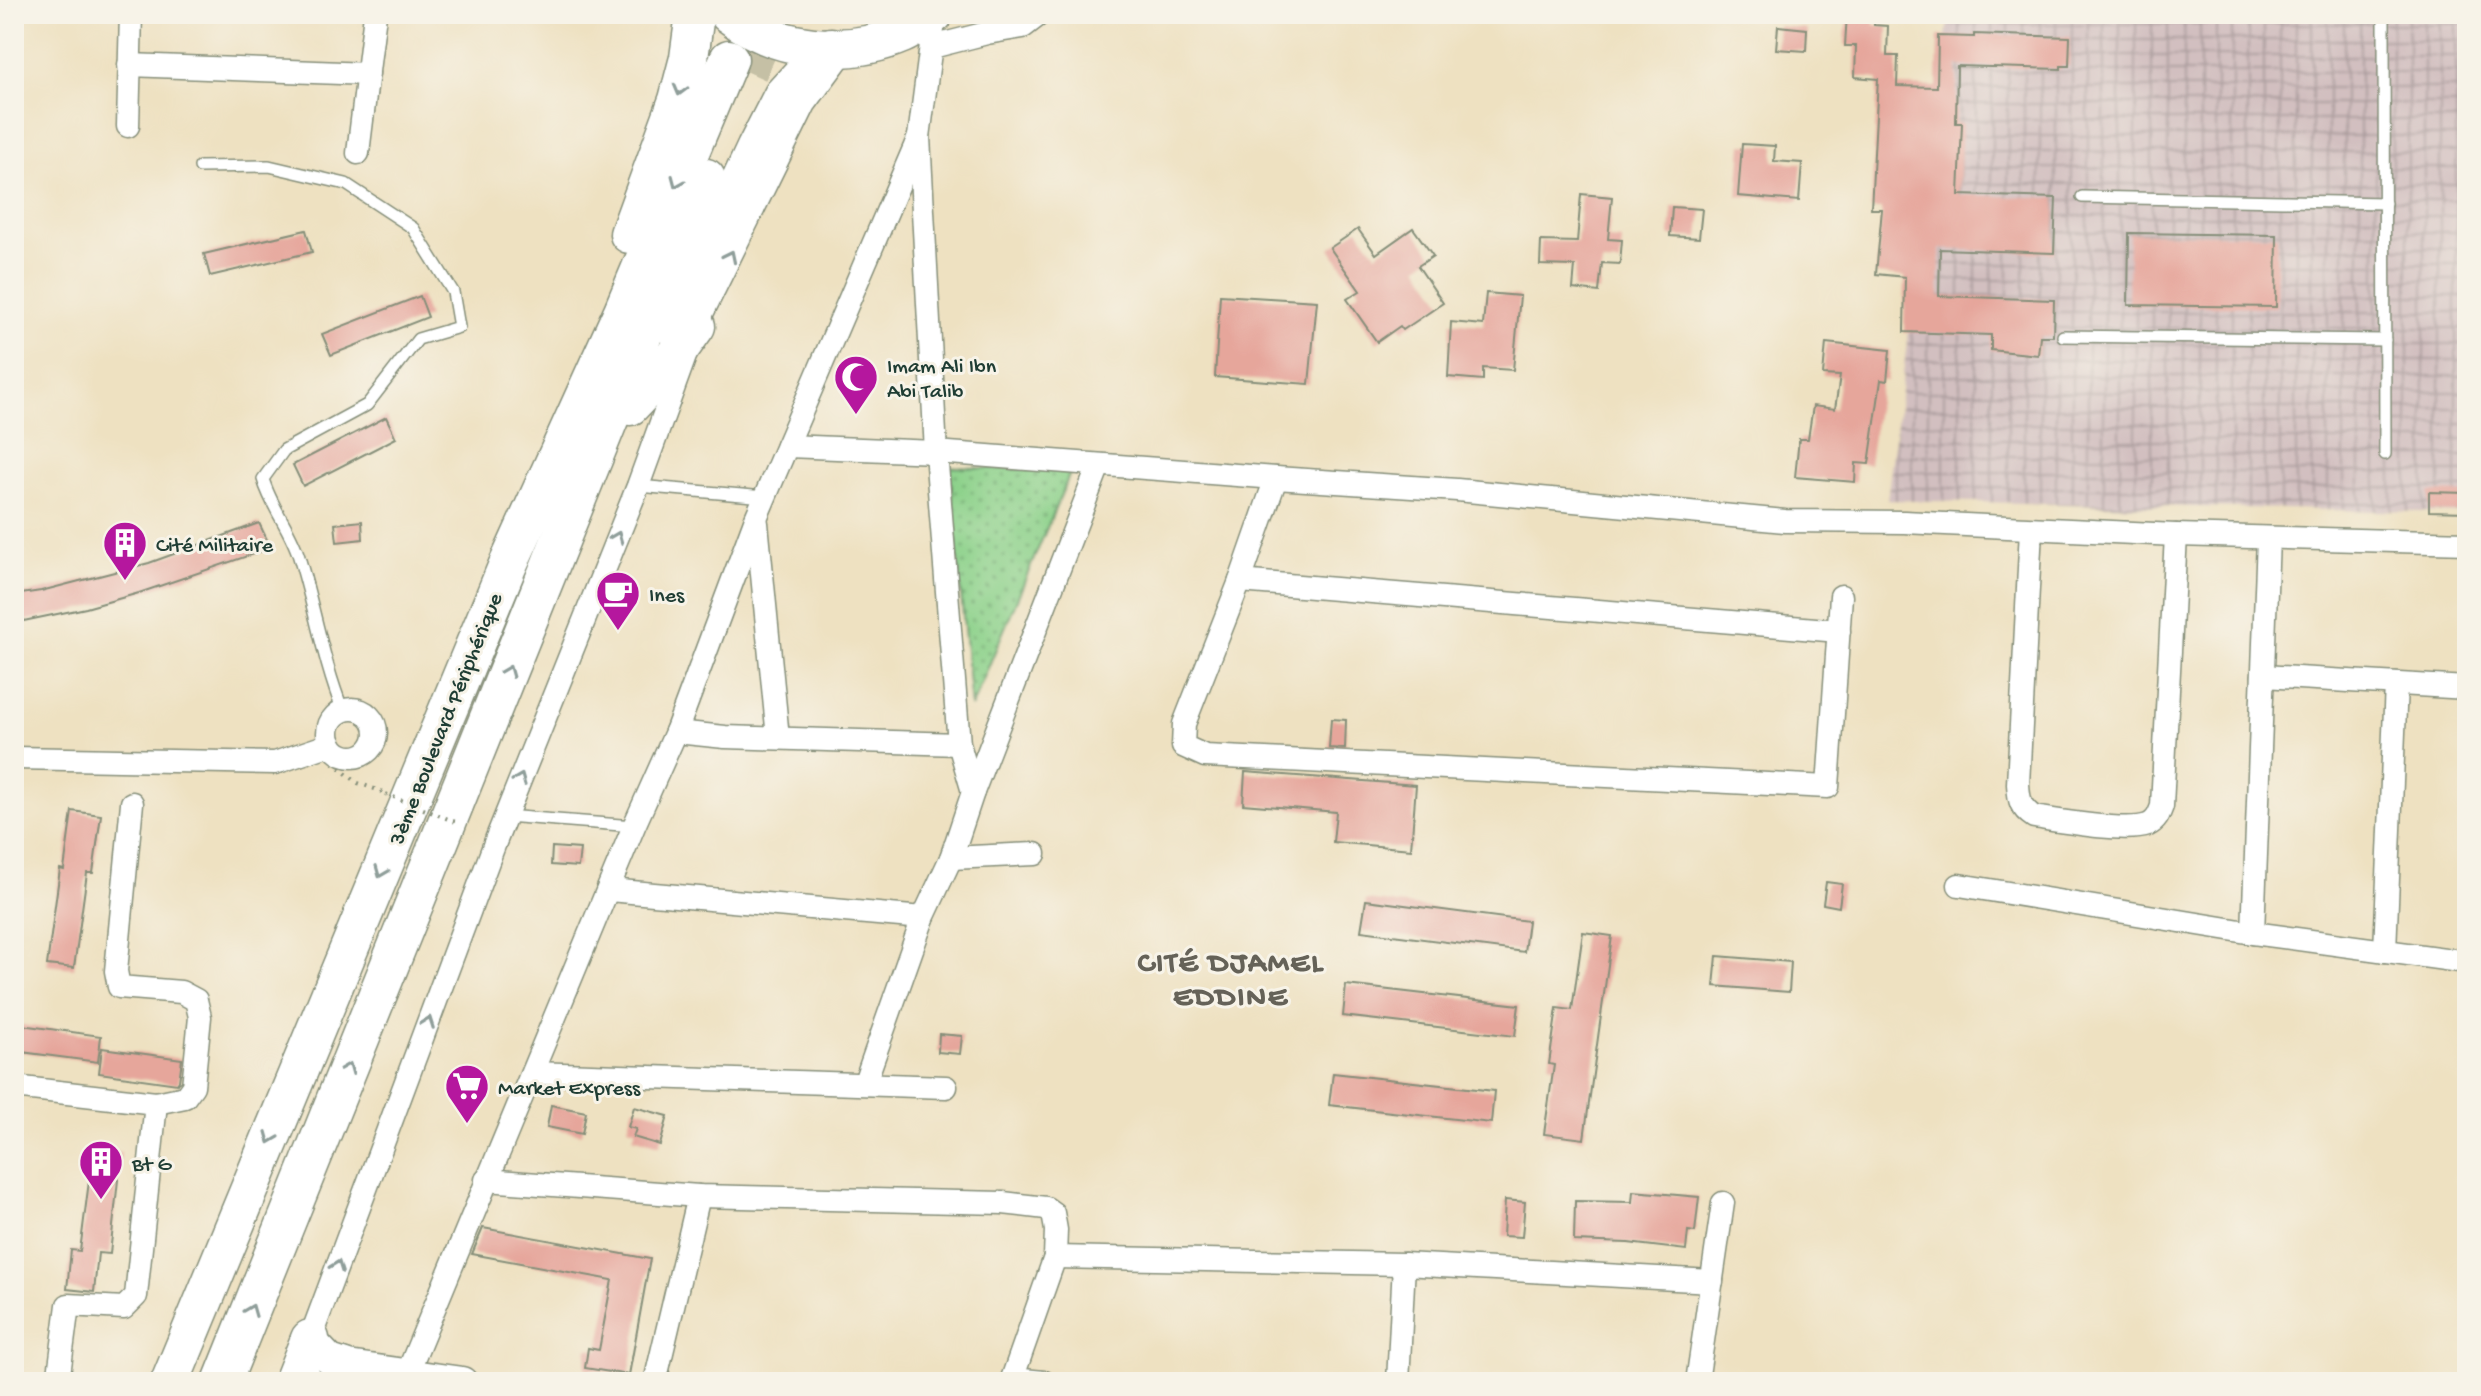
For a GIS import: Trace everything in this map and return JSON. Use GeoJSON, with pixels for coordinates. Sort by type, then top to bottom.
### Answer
{"type":"FeatureCollection","features":[{"type":"Feature","properties":{"kind":"highway"},"geometry":{"type":"LineString","coordinates":[[507,567],[678,100],[695,14]]}},
{"type":"Feature","properties":{"kind":"highway"},"geometry":{"type":"LineString","coordinates":[[729,14],[769,37],[799,46],[868,45],[933,25]]}},
{"type":"Feature","properties":{"kind":"highway"},"geometry":{"type":"LineString","coordinates":[[592,463],[630,406],[668,336],[783,95],[805,71],[839,47]]}},
{"type":"Feature","properties":{"kind":"highway","name":"3ème Boulevard Périphérique"},"geometry":{"type":"LineString","coordinates":[[170,1382],[507,567],[739,65],[592,463],[222,1382]]}},
{"type":"Feature","properties":{"kind":"highway"},"geometry":{"type":"LineString","coordinates":[[630,406],[666,368],[696,326]]}},
{"type":"Feature","properties":{"kind":"highway"},"geometry":{"type":"LineString","coordinates":[[293,1382],[326,1366]]}},
{"type":"Feature","properties":{"kind":"street"},"geometry":{"type":"LineString","coordinates":[[128,126],[131,14]]}},
{"type":"Feature","properties":{"kind":"street"},"geometry":{"type":"LineString","coordinates":[[358,153],[375,14]]}},
{"type":"Feature","properties":{"kind":"street"},"geometry":{"type":"LineString","coordinates":[[973,792],[959,744],[936,452],[919,137],[933,25],[987,33],[1023,27],[1040,14]]}},
{"type":"Feature","properties":{"kind":"street"},"geometry":{"type":"LineString","coordinates":[[462,1382],[326,1366],[505,816],[638,486],[696,326],[805,104],[839,47]]}},
{"type":"Feature","properties":{"kind":"street"},"geometry":{"type":"LineString","coordinates":[[129,65],[368,74]]}},
{"type":"Feature","properties":{"kind":"street"},"geometry":{"type":"LineString","coordinates":[[407,1374],[634,826],[676,732],[761,508],[919,137]]}},
{"type":"Feature","properties":{"kind":"street"},"geometry":{"type":"LineString","coordinates":[[787,446],[936,452],[1585,500],[1785,521],[1904,522],[2176,535],[2467,543]]}},
{"type":"Feature","properties":{"kind":"street"},"geometry":{"type":"LineString","coordinates":[[865,1082],[923,918],[951,858],[973,792],[1099,465]]}},
{"type":"Feature","properties":{"kind":"street"},"geometry":{"type":"LineString","coordinates":[[1276,478],[1184,724],[1183,746],[1205,756],[1828,787],[1841,596]]}},
{"type":"Feature","properties":{"kind":"street"},"geometry":{"type":"LineString","coordinates":[[761,508],[778,738]]}},
{"type":"Feature","properties":{"kind":"street"},"geometry":{"type":"LineString","coordinates":[[2031,529],[2019,801],[2023,810],[2034,817],[2127,827],[2147,825],[2157,819],[2162,806],[2176,535]]}},
{"type":"Feature","properties":{"kind":"street"},"geometry":{"type":"LineString","coordinates":[[2253,933],[2268,538]]}},
{"type":"Feature","properties":{"kind":"street"},"geometry":{"type":"LineString","coordinates":[[1240,581],[1839,631]]}},
{"type":"Feature","properties":{"kind":"street"},"geometry":{"type":"LineString","coordinates":[[2263,676],[2467,688]]}},
{"type":"Feature","properties":{"kind":"street"},"geometry":{"type":"LineString","coordinates":[[2385,951],[2396,684]]}},
{"type":"Feature","properties":{"kind":"street"},"geometry":{"type":"LineString","coordinates":[[352,709],[367,714],[376,728],[374,743],[366,753],[349,757],[335,751],[331,744],[329,727],[343,711],[352,709]]}},
{"type":"Feature","properties":{"kind":"street"},"geometry":{"type":"LineString","coordinates":[[676,732],[725,737],[959,744]]}},
{"type":"Feature","properties":{"kind":"street"},"geometry":{"type":"LineString","coordinates":[[14,758],[275,763],[331,744]]}},
{"type":"Feature","properties":{"kind":"street"},"geometry":{"type":"LineString","coordinates":[[14,1087],[156,1103],[185,1097],[193,1086],[200,1017],[196,1000],[181,992],[119,987],[116,971],[132,803]]}},
{"type":"Feature","properties":{"kind":"street"},"geometry":{"type":"LineString","coordinates":[[951,858],[1035,854]]}},
{"type":"Feature","properties":{"kind":"street"},"geometry":{"type":"LineString","coordinates":[[1959,885],[2253,933],[2467,962]]}},
{"type":"Feature","properties":{"kind":"street"},"geometry":{"type":"LineString","coordinates":[[609,890],[923,918]]}},
{"type":"Feature","properties":{"kind":"street"},"geometry":{"type":"LineString","coordinates":[[533,1073],[946,1087]]}},
{"type":"Feature","properties":{"kind":"street"},"geometry":{"type":"LineString","coordinates":[[58,1382],[68,1305],[124,1308],[136,1296],[156,1103]]}},
{"type":"Feature","properties":{"kind":"street"},"geometry":{"type":"LineString","coordinates":[[486,1180],[699,1196],[1040,1206],[1053,1213],[1056,1220],[1055,1257],[1012,1381],[1044,1382]]}},
{"type":"Feature","properties":{"kind":"street"},"geometry":{"type":"LineString","coordinates":[[655,1382],[699,1196]]}},
{"type":"Feature","properties":{"kind":"street"},"geometry":{"type":"LineString","coordinates":[[1697,1382],[1723,1203]]}},
{"type":"Feature","properties":{"kind":"street"},"geometry":{"type":"LineString","coordinates":[[1055,1257],[1404,1264],[1712,1281]]}},
{"type":"Feature","properties":{"kind":"street"},"geometry":{"type":"LineString","coordinates":[[1398,1382],[1404,1264]]}},
{"type":"Feature","properties":{"kind":"lane"},"geometry":{"type":"LineString","coordinates":[[2384,14],[2385,454]]}},
{"type":"Feature","properties":{"kind":"lane"},"geometry":{"type":"LineString","coordinates":[[200,167],[269,166],[346,184],[413,228],[453,292],[459,327],[418,339],[367,405],[284,450],[263,479],[298,554],[328,673],[343,711]]}},
{"type":"Feature","properties":{"kind":"lane"},"geometry":{"type":"LineString","coordinates":[[2082,197],[2385,203]]}},
{"type":"Feature","properties":{"kind":"lane"},"geometry":{"type":"LineString","coordinates":[[2063,336],[2385,340]]}},
{"type":"Feature","properties":{"kind":"lane"},"geometry":{"type":"LineString","coordinates":[[638,486],[761,508]]}},
{"type":"Feature","properties":{"kind":"lane"},"geometry":{"type":"LineString","coordinates":[[505,816],[634,826]]}},
{"type":"Feature","properties":{"kind":"path"},"geometry":{"type":"LineString","coordinates":[[358,783],[458,823]]}},
{"type":"Feature","properties":{"kind":"shaded area"},"geometry":{"type":"Polygon","coordinates":[[[1949,14],[2467,14],[2467,513],[1887,500],[1949,14]]]}},
{"type":"Feature","properties":{"kind":"green space"},"geometry":{"type":"Polygon","coordinates":[[[950,467],[1071,471],[971,708],[950,467]]]}},
{"type":"Feature","properties":{"kind":"building"},"geometry":{"type":"Polygon","coordinates":[[[1847,14],[1874,14],[1874,25],[1888,26],[1887,56],[1898,56],[1897,86],[1937,87],[1938,36],[2070,37],[2069,66],[2061,66],[2061,69],[1957,66],[1956,123],[1962,123],[1959,195],[2056,198],[2054,253],[1940,249],[1939,296],[2054,300],[2053,336],[2040,336],[2038,355],[1991,350],[1991,335],[1904,332],[1905,277],[1876,274],[1882,209],[1871,209],[1878,79],[1855,77],[1856,46],[1845,46],[1847,14]]]}},
{"type":"Feature","properties":{"kind":"building"},"geometry":{"type":"Polygon","coordinates":[[[1778,26],[1807,29],[1806,51],[1776,49],[1778,26]]]}},
{"type":"Feature","properties":{"kind":"building"},"geometry":{"type":"Polygon","coordinates":[[[1742,144],[1775,146],[1774,161],[1802,163],[1799,201],[1738,196],[1742,144]]]}},
{"type":"Feature","properties":{"kind":"building"},"geometry":{"type":"Polygon","coordinates":[[[1581,194],[1612,197],[1608,239],[1622,240],[1620,264],[1602,263],[1599,292],[1573,289],[1575,266],[1540,265],[1541,241],[1577,242],[1581,194]]]}},
{"type":"Feature","properties":{"kind":"building"},"geometry":{"type":"Polygon","coordinates":[[[1672,207],[1702,209],[1699,238],[1670,236],[1672,207]]]}},
{"type":"Feature","properties":{"kind":"building"},"geometry":{"type":"Polygon","coordinates":[[[1413,228],[1433,256],[1418,266],[1443,303],[1403,330],[1400,326],[1377,342],[1347,299],[1360,291],[1330,248],[1358,229],[1376,254],[1413,228]]]}},
{"type":"Feature","properties":{"kind":"building"},"geometry":{"type":"Polygon","coordinates":[[[306,230],[312,252],[210,276],[204,254],[306,230]]]}},
{"type":"Feature","properties":{"kind":"building"},"geometry":{"type":"Polygon","coordinates":[[[2129,233],[2277,235],[2276,307],[2128,305],[2129,233]]]}},
{"type":"Feature","properties":{"kind":"building"},"geometry":{"type":"Polygon","coordinates":[[[1486,293],[1520,296],[1513,370],[1483,368],[1483,380],[1448,377],[1451,322],[1483,325],[1486,293]]]}},
{"type":"Feature","properties":{"kind":"building"},"geometry":{"type":"Polygon","coordinates":[[[1220,295],[1317,301],[1309,384],[1215,377],[1220,295]]]}},
{"type":"Feature","properties":{"kind":"building"},"geometry":{"type":"Polygon","coordinates":[[[420,296],[428,317],[331,355],[322,334],[420,296]]]}},
{"type":"Feature","properties":{"kind":"building"},"geometry":{"type":"Polygon","coordinates":[[[1826,343],[1890,350],[1887,381],[1881,380],[1869,464],[1856,463],[1855,482],[1795,477],[1799,439],[1808,439],[1813,406],[1835,409],[1840,376],[1823,375],[1826,343]]]}},
{"type":"Feature","properties":{"kind":"building"},"geometry":{"type":"Polygon","coordinates":[[[386,417],[396,438],[303,486],[293,465],[386,417]]]}},
{"type":"Feature","properties":{"kind":"building"},"geometry":{"type":"Polygon","coordinates":[[[2429,492],[2467,493],[2467,512],[2429,511],[2429,492]]]}},
{"type":"Feature","properties":{"kind":"building"},"geometry":{"type":"Polygon","coordinates":[[[362,521],[363,539],[337,542],[335,524],[362,521]]]}},
{"type":"Feature","properties":{"kind":"building","name":"Cité Militaire"},"geometry":{"type":"Polygon","coordinates":[[[259,523],[271,548],[139,593],[14,623],[14,595],[149,563],[259,523]]]}},
{"type":"Feature","properties":{"kind":"building"},"geometry":{"type":"Polygon","coordinates":[[[1331,719],[1346,720],[1345,749],[1329,748],[1331,719]]]}},
{"type":"Feature","properties":{"kind":"building"},"geometry":{"type":"Polygon","coordinates":[[[1245,772],[1416,785],[1411,849],[1333,842],[1336,812],[1243,804],[1245,772]]]}},
{"type":"Feature","properties":{"kind":"building"},"geometry":{"type":"Polygon","coordinates":[[[72,811],[101,815],[93,873],[87,873],[74,968],[47,965],[60,869],[64,870],[72,811]]]}},
{"type":"Feature","properties":{"kind":"building"},"geometry":{"type":"Polygon","coordinates":[[[552,847],[580,849],[578,867],[551,865],[552,847]]]}},
{"type":"Feature","properties":{"kind":"building"},"geometry":{"type":"Polygon","coordinates":[[[1826,882],[1842,884],[1839,907],[1823,904],[1826,882]]]}},
{"type":"Feature","properties":{"kind":"building"},"geometry":{"type":"Polygon","coordinates":[[[1366,900],[1528,921],[1524,952],[1361,931],[1366,900]]]}},
{"type":"Feature","properties":{"kind":"building"},"geometry":{"type":"Polygon","coordinates":[[[1583,932],[1612,936],[1584,1139],[1544,1134],[1554,1065],[1549,1064],[1557,1008],[1572,1010],[1583,932]]]}},
{"type":"Feature","properties":{"kind":"building"},"geometry":{"type":"Polygon","coordinates":[[[1717,956],[1791,962],[1789,992],[1714,986],[1717,956]]]}},
{"type":"Feature","properties":{"kind":"building"},"geometry":{"type":"Polygon","coordinates":[[[1346,985],[1519,1005],[1515,1036],[1343,1016],[1346,985]]]}},
{"type":"Feature","properties":{"kind":"building"},"geometry":{"type":"Polygon","coordinates":[[[14,1024],[101,1036],[98,1062],[14,1051],[14,1024]]]}},
{"type":"Feature","properties":{"kind":"building"},"geometry":{"type":"Polygon","coordinates":[[[939,1034],[962,1036],[960,1054],[938,1052],[939,1034]]]}},
{"type":"Feature","properties":{"kind":"building"},"geometry":{"type":"Polygon","coordinates":[[[102,1048],[182,1059],[179,1081],[177,1084],[99,1073],[102,1048]]]}},
{"type":"Feature","properties":{"kind":"building"},"geometry":{"type":"Polygon","coordinates":[[[1333,1073],[1494,1091],[1491,1123],[1329,1105],[1333,1073]]]}},
{"type":"Feature","properties":{"kind":"building"},"geometry":{"type":"Polygon","coordinates":[[[551,1105],[586,1112],[582,1134],[547,1127],[551,1105]]]}},
{"type":"Feature","properties":{"kind":"building"},"geometry":{"type":"Polygon","coordinates":[[[634,1107],[668,1116],[660,1145],[633,1137],[636,1129],[628,1127],[634,1107]]]}},
{"type":"Feature","properties":{"kind":"building","name":"Bt G"},"geometry":{"type":"Polygon","coordinates":[[[93,1150],[121,1152],[110,1254],[98,1253],[94,1292],[67,1289],[71,1250],[80,1251],[93,1150]]]}},
{"type":"Feature","properties":{"kind":"building"},"geometry":{"type":"Polygon","coordinates":[[[1633,1191],[1699,1197],[1695,1232],[1688,1231],[1686,1250],[1574,1241],[1575,1201],[1632,1202],[1633,1191]]]}},
{"type":"Feature","properties":{"kind":"building"},"geometry":{"type":"Polygon","coordinates":[[[1505,1200],[1525,1202],[1522,1237],[1503,1236],[1505,1200]]]}},
{"type":"Feature","properties":{"kind":"building"},"geometry":{"type":"Polygon","coordinates":[[[483,1228],[650,1259],[629,1375],[585,1368],[588,1348],[599,1350],[612,1280],[472,1254],[483,1228]]]}},
{"type":"Feature","properties":{"kind":"tunnel"},"geometry":{"type":"LineString","coordinates":[[748,72],[774,14]]}},
{"type":"Feature","properties":{"kind":"place","name":"Imam Ali Ibn Abi Talib"},"geometry":{"type":"Point","coordinates":[856,416]}},
{"type":"Feature","properties":{"kind":"place","name":"Cité Militaire"},"geometry":{"type":"Point","coordinates":[125,582]}},
{"type":"Feature","properties":{"kind":"place","name":"Ines"},"geometry":{"type":"Point","coordinates":[618,632]}},
{"type":"Feature","properties":{"kind":"place","name":"Market Express"},"geometry":{"type":"Point","coordinates":[467,1125]}},
{"type":"Feature","properties":{"kind":"place","name":"Bt G"},"geometry":{"type":"Point","coordinates":[101,1201]}},
{"type":"Feature","properties":{"kind":"district","name":"CITÉ DJAMEL EDDINE"},"geometry":{"type":"Point","coordinates":[1231,978]}}]}
